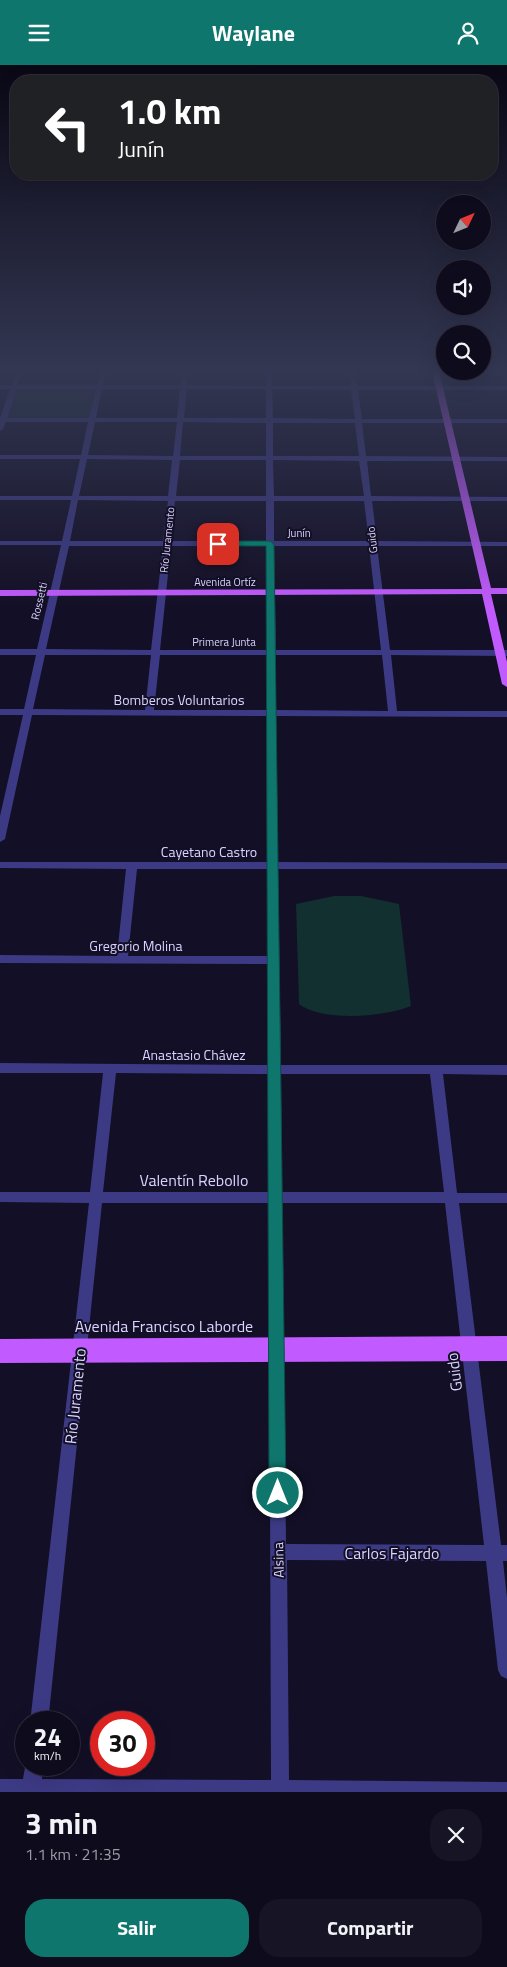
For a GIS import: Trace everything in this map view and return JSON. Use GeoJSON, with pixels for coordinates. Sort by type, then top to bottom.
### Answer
{"type":"FeatureCollection","features":[{"type":"Feature","properties":{"kind":"main road"},"geometry":{"type":"LineString","coordinates":[[453,448],[488,592],[505,652],[507,684]]}},
{"type":"Feature","properties":{"kind":"main road","name":"Avenida Ortíz"},"geometry":{"type":"LineString","coordinates":[[0,593],[507,591]]}},
{"type":"Feature","properties":{"kind":"main road","name":"Avenida Ortíz"},"geometry":{"type":"LineString","coordinates":[[488,592],[507,595]]}},
{"type":"Feature","properties":{"kind":"main road","name":"Avenida Francisco Laborde"},"geometry":{"type":"LineString","coordinates":[[469,1349],[507,1343]]}},
{"type":"Feature","properties":{"kind":"main road","name":"Avenida Francisco Laborde"},"geometry":{"type":"LineString","coordinates":[[0,1346],[79,1351],[469,1349],[507,1354]]}},
{"type":"Feature","properties":{"kind":"main road","name":"Avenida Francisco Laborde"},"geometry":{"type":"LineString","coordinates":[[0,1356],[79,1351]]}},
{"type":"Feature","properties":{"kind":"street","name":"Rossetti"},"geometry":{"type":"LineString","coordinates":[[0,839],[86,448]]}},
{"type":"Feature","properties":{"kind":"street","name":"Río Juramento"},"geometry":{"type":"LineString","coordinates":[[149,713],[177,448]]}},
{"type":"Feature","properties":{"kind":"street","name":"Alsina"},"geometry":{"type":"LineString","coordinates":[[269,448],[280,1791]]}},
{"type":"Feature","properties":{"kind":"street","name":"Guido"},"geometry":{"type":"LineString","coordinates":[[361,448],[393,714]]}},
{"type":"Feature","properties":{"kind":"street"},"geometry":{"type":"LineString","coordinates":[[0,457],[507,459]]}},
{"type":"Feature","properties":{"kind":"street"},"geometry":{"type":"LineString","coordinates":[[0,498],[507,499]]}},
{"type":"Feature","properties":{"kind":"street","name":"Junín"},"geometry":{"type":"LineString","coordinates":[[0,543],[507,544]]}},
{"type":"Feature","properties":{"kind":"street","name":"Primera Junta"},"geometry":{"type":"LineString","coordinates":[[0,652],[505,652]]}},
{"type":"Feature","properties":{"kind":"street","name":"Bomberos Voluntarios"},"geometry":{"type":"LineString","coordinates":[[0,712],[507,714]]}},
{"type":"Feature","properties":{"kind":"street"},"geometry":{"type":"LineString","coordinates":[[0,784],[12,784]]}},
{"type":"Feature","properties":{"kind":"street","name":"Cayetano Castro"},"geometry":{"type":"LineString","coordinates":[[0,865],[507,866]]}},
{"type":"Feature","properties":{"kind":"street"},"geometry":{"type":"LineString","coordinates":[[122,960],[132,866]]}},
{"type":"Feature","properties":{"kind":"street","name":"Gregorio Molina"},"geometry":{"type":"LineString","coordinates":[[0,959],[273,960]]}},
{"type":"Feature","properties":{"kind":"street","name":"Anastasio Chávez"},"geometry":{"type":"LineString","coordinates":[[0,1068],[507,1070]]}},
{"type":"Feature","properties":{"kind":"street","name":"Río Juramento"},"geometry":{"type":"LineString","coordinates":[[40,1711],[110,1069]]}},
{"type":"Feature","properties":{"kind":"street","name":"Guido"},"geometry":{"type":"LineString","coordinates":[[436,1070],[469,1349],[500,1553],[507,1670]]}},
{"type":"Feature","properties":{"kind":"street","name":"Valentín Rebollo"},"geometry":{"type":"LineString","coordinates":[[0,1197],[507,1198]]}},
{"type":"Feature","properties":{"kind":"street","name":"Carlos Fajardo"},"geometry":{"type":"LineString","coordinates":[[278,1552],[500,1553]]}},
{"type":"Feature","properties":{"kind":"street"},"geometry":{"type":"LineString","coordinates":[[32,1790],[33,1776]]}},
{"type":"Feature","properties":{"kind":"street"},"geometry":{"type":"LineString","coordinates":[[0,1788],[32,1790],[507,1791]]}},
{"type":"Feature","properties":{"kind":"green space"},"geometry":{"type":"Polygon","coordinates":[[[334,896],[361,896],[399,904],[411,1006],[386,1013],[354,1016],[309,1010],[299,1004],[296,904],[334,896]]]}},
{"type":"Feature","properties":{"kind":"route"},"geometry":{"type":"LineString","coordinates":[[218,544],[270,544],[278,1493]]}}]}
